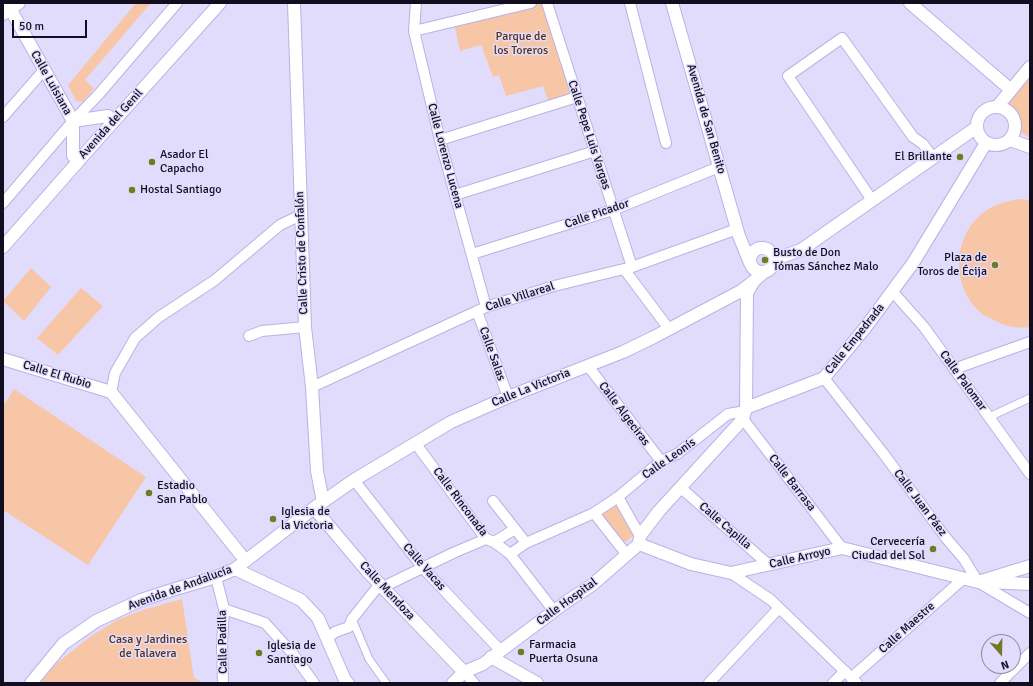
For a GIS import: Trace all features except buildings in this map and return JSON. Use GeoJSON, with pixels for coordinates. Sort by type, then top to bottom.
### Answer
{"type":"FeatureCollection","features":[{"type":"Feature","properties":{"kind":"street"},"geometry":{"type":"LineString","coordinates":[[3,203],[177,3]]}},
{"type":"Feature","properties":{"kind":"street","name":"Avenida del Genil"},"geometry":{"type":"LineString","coordinates":[[3,236],[209,3]]}},
{"type":"Feature","properties":{"kind":"street","name":"Avenida del Genil"},"geometry":{"type":"LineString","coordinates":[[3,247],[220,3]]}},
{"type":"Feature","properties":{"kind":"street","name":"Calle Cristo de Confalón"},"geometry":{"type":"LineString","coordinates":[[294,3],[305,327],[312,387],[318,505]]}},
{"type":"Feature","properties":{"kind":"street","name":"Calle Lorenzo Lucena"},"geometry":{"type":"LineString","coordinates":[[416,3],[414,31],[440,140],[486,307]]}},
{"type":"Feature","properties":{"kind":"street"},"geometry":{"type":"LineString","coordinates":[[414,31],[531,3]]}},
{"type":"Feature","properties":{"kind":"street","name":"Calle Pepe Luis Vargas"},"geometry":{"type":"LineString","coordinates":[[547,3],[614,210],[628,268],[669,329]]}},
{"type":"Feature","properties":{"kind":"street"},"geometry":{"type":"LineString","coordinates":[[630,3],[666,143]]}},
{"type":"Feature","properties":{"kind":"street","name":"Avenida de San Benito"},"geometry":{"type":"LineString","coordinates":[[672,3],[738,232],[750,263]]}},
{"type":"Feature","properties":{"kind":"street"},"geometry":{"type":"LineString","coordinates":[[910,3],[1011,90]]}},
{"type":"Feature","properties":{"kind":"street","name":"Calle Luisiana"},"geometry":{"type":"LineString","coordinates":[[10,7],[73,121],[73,156]]}},
{"type":"Feature","properties":{"kind":"street"},"geometry":{"type":"LineString","coordinates":[[872,200],[788,76],[842,38],[913,137],[923,144],[933,158]]}},
{"type":"Feature","properties":{"kind":"street"},"geometry":{"type":"LineString","coordinates":[[997,107],[1030,67]]}},
{"type":"Feature","properties":{"kind":"street"},"geometry":{"type":"LineString","coordinates":[[3,117],[44,70]]}},
{"type":"Feature","properties":{"kind":"street"},"geometry":{"type":"LineString","coordinates":[[440,140],[577,97]]}},
{"type":"Feature","properties":{"kind":"street"},"geometry":{"type":"LineString","coordinates":[[991,107],[997,107],[1004,108],[1013,116],[1016,122],[1014,135],[1010,140],[998,146],[986,143],[978,133],[977,127],[977,120],[985,110],[991,107]]}},
{"type":"Feature","properties":{"kind":"street","name":"Calle Luisiana"},"geometry":{"type":"LineString","coordinates":[[73,121],[108,116]]}},
{"type":"Feature","properties":{"kind":"street"},"geometry":{"type":"LineString","coordinates":[[775,259],[801,250],[977,127]]}},
{"type":"Feature","properties":{"kind":"street"},"geometry":{"type":"LineString","coordinates":[[1010,140],[1030,147]]}},
{"type":"Feature","properties":{"kind":"street","name":"Calle Empedrada"},"geometry":{"type":"LineString","coordinates":[[640,540],[660,511],[745,413],[824,378],[865,328],[913,263],[986,143]]}},
{"type":"Feature","properties":{"kind":"street"},"geometry":{"type":"LineString","coordinates":[[455,195],[595,152]]}},
{"type":"Feature","properties":{"kind":"street","name":"Calle Picador"},"geometry":{"type":"LineString","coordinates":[[472,254],[614,210],[719,167]]}},
{"type":"Feature","properties":{"kind":"street"},"geometry":{"type":"LineString","coordinates":[[245,560],[111,392],[114,373],[135,338],[159,317],[215,280],[280,225],[300,214]]}},
{"type":"Feature","properties":{"kind":"street"},"geometry":{"type":"LineString","coordinates":[[738,232],[757,249]]}},
{"type":"Feature","properties":{"kind":"street","name":"Calle Villareal"},"geometry":{"type":"LineString","coordinates":[[312,387],[486,307],[554,286],[628,268],[738,232]]}},
{"type":"Feature","properties":{"kind":"street"},"geometry":{"type":"LineString","coordinates":[[745,413],[747,293],[758,277],[773,267],[775,259],[772,252],[765,248],[757,249],[751,255],[750,263],[758,277]]}},
{"type":"Feature","properties":{"kind":"street","name":"Calle La Victoria"},"geometry":{"type":"LineString","coordinates":[[318,505],[354,480],[451,422],[508,396],[623,352],[741,291],[758,277]]}},
{"type":"Feature","properties":{"kind":"street","name":"Calle Palomar"},"geometry":{"type":"LineString","coordinates":[[892,291],[924,327],[1030,474]]}},
{"type":"Feature","properties":{"kind":"street","name":"Calle Salas"},"geometry":{"type":"LineString","coordinates":[[477,311],[508,396]]}},
{"type":"Feature","properties":{"kind":"street"},"geometry":{"type":"LineString","coordinates":[[249,336],[262,331],[305,327]]}},
{"type":"Feature","properties":{"kind":"street"},"geometry":{"type":"LineString","coordinates":[[954,370],[1030,342]]}},
{"type":"Feature","properties":{"kind":"street","name":"Calle El Rubio"},"geometry":{"type":"LineString","coordinates":[[3,359],[111,392]]}},
{"type":"Feature","properties":{"kind":"street","name":"Calle Algeciras"},"geometry":{"type":"LineString","coordinates":[[588,366],[661,461]]}},
{"type":"Feature","properties":{"kind":"street","name":"Calle Juan Páez"},"geometry":{"type":"LineString","coordinates":[[824,378],[883,452],[946,538],[964,559],[978,582],[1030,613]]}},
{"type":"Feature","properties":{"kind":"street"},"geometry":{"type":"LineString","coordinates":[[988,417],[1030,398]]}},
{"type":"Feature","properties":{"kind":"street","name":"Calle Leonís"},"geometry":{"type":"LineString","coordinates":[[510,554],[526,543],[594,513],[618,497],[661,461],[677,454],[728,414],[745,413]]}},
{"type":"Feature","properties":{"kind":"street","name":"Calle Barrasa"},"geometry":{"type":"LineString","coordinates":[[745,413],[842,548]]}},
{"type":"Feature","properties":{"kind":"street","name":"Calle Rinconada"},"geometry":{"type":"LineString","coordinates":[[416,444],[490,541],[510,554],[554,611]]}},
{"type":"Feature","properties":{"kind":"street","name":"Calle Vacas"},"geometry":{"type":"LineString","coordinates":[[354,480],[423,568],[496,654]]}},
{"type":"Feature","properties":{"kind":"street","name":"Calle Capilla"},"geometry":{"type":"LineString","coordinates":[[680,488],[770,565]]}},
{"type":"Feature","properties":{"kind":"street"},"geometry":{"type":"LineString","coordinates":[[618,497],[640,540]]}},
{"type":"Feature","properties":{"kind":"street"},"geometry":{"type":"LineString","coordinates":[[493,501],[526,543]]}},
{"type":"Feature","properties":{"kind":"street","name":"Avenida de Andalucía"},"geometry":{"type":"LineString","coordinates":[[31,683],[63,644],[96,622],[142,600],[216,577],[235,569],[318,505]]}},
{"type":"Feature","properties":{"kind":"street","name":"Calle Mendoza"},"geometry":{"type":"LineString","coordinates":[[318,505],[367,571],[464,672]]}},
{"type":"Feature","properties":{"kind":"street"},"geometry":{"type":"LineString","coordinates":[[594,513],[626,555]]}},
{"type":"Feature","properties":{"kind":"street"},"geometry":{"type":"LineString","coordinates":[[327,639],[335,632],[349,627],[352,619],[382,585],[490,541],[514,529]]}},
{"type":"Feature","properties":{"kind":"street","name":"Calle Arroyo"},"geometry":{"type":"LineString","coordinates":[[640,540],[691,564],[732,573],[842,548],[978,582],[1030,584]]}},
{"type":"Feature","properties":{"kind":"street","name":"Calle Hospital"},"geometry":{"type":"LineString","coordinates":[[452,683],[464,672],[483,664],[566,602],[592,585],[626,555],[640,540]]}},
{"type":"Feature","properties":{"kind":"street"},"geometry":{"type":"LineString","coordinates":[[978,582],[1030,566]]}},
{"type":"Feature","properties":{"kind":"street"},"geometry":{"type":"LineString","coordinates":[[235,569],[301,600],[318,618],[345,680],[348,683]]}},
{"type":"Feature","properties":{"kind":"street"},"geometry":{"type":"LineString","coordinates":[[732,573],[771,600],[851,677]]}},
{"type":"Feature","properties":{"kind":"street","name":"Calle Padilla"},"geometry":{"type":"LineString","coordinates":[[216,577],[224,609],[222,645],[223,683]]}},
{"type":"Feature","properties":{"kind":"street","name":"Calle Maestre"},"geometry":{"type":"LineString","coordinates":[[833,683],[851,677],[963,579]]}},
{"type":"Feature","properties":{"kind":"street"},"geometry":{"type":"LineString","coordinates":[[709,683],[779,608]]}},
{"type":"Feature","properties":{"kind":"street"},"geometry":{"type":"LineString","coordinates":[[224,609],[265,623],[284,644],[314,683]]}},
{"type":"Feature","properties":{"kind":"street"},"geometry":{"type":"LineString","coordinates":[[352,619],[369,659],[386,683]]}},
{"type":"Feature","properties":{"kind":"street"},"geometry":{"type":"LineString","coordinates":[[1000,683],[1030,653]]}},
{"type":"Feature","properties":{"kind":"street"},"geometry":{"type":"LineString","coordinates":[[496,654],[538,683]]}},
{"type":"Feature","properties":{"kind":"street"},"geometry":{"type":"LineString","coordinates":[[464,672],[474,683]]}},
{"type":"Feature","properties":{"kind":"green space"},"geometry":{"type":"Polygon","coordinates":[[[136,3],[151,3],[85,80],[94,88],[83,102],[76,101],[68,85],[136,3]]]}},
{"type":"Feature","properties":{"kind":"green space","name":"Parque de los Toreros"},"geometry":{"type":"Polygon","coordinates":[[[531,3],[547,3],[577,97],[550,106],[543,86],[506,96],[499,75],[493,77],[481,45],[460,51],[454,22],[531,3]]]}},
{"type":"Feature","properties":{"kind":"green space"},"geometry":{"type":"Polygon","coordinates":[[[1030,67],[1030,138],[1016,129],[1015,122],[1009,112],[1003,108],[1030,67]]]}},
{"type":"Feature","properties":{"kind":"green space","name":"Plaza de Toros de Écija"},"geometry":{"type":"Polygon","coordinates":[[[1018,199],[1030,200],[1030,327],[1025,328],[1005,325],[981,313],[971,303],[965,291],[959,265],[960,251],[970,226],[979,216],[988,210],[997,205],[1018,199]]]}},
{"type":"Feature","properties":{"kind":"green space"},"geometry":{"type":"Polygon","coordinates":[[[31,268],[51,287],[24,321],[3,301],[31,268]]]}},
{"type":"Feature","properties":{"kind":"green space"},"geometry":{"type":"Polygon","coordinates":[[[81,288],[103,306],[58,355],[37,338],[81,288]]]}},
{"type":"Feature","properties":{"kind":"green space"},"geometry":{"type":"Polygon","coordinates":[[[14,389],[146,477],[88,565],[3,510],[3,406],[14,389]]]}},
{"type":"Feature","properties":{"kind":"green space"},"geometry":{"type":"Polygon","coordinates":[[[619,503],[637,533],[621,545],[599,517],[619,503]]]}},
{"type":"Feature","properties":{"kind":"green space","name":"Casa y Jardines de Talavera"},"geometry":{"type":"Polygon","coordinates":[[[182,599],[194,678],[204,683],[39,683],[56,664],[87,639],[117,620],[146,609],[182,599]]]}},
{"type":"Feature","properties":{"kind":"place","name":"El Brillante"},"geometry":{"type":"Point","coordinates":[960,157]}},
{"type":"Feature","properties":{"kind":"place","name":"Asador El Capacho"},"geometry":{"type":"Point","coordinates":[152,162]}},
{"type":"Feature","properties":{"kind":"place","name":"Hostal Santiago"},"geometry":{"type":"Point","coordinates":[132,190]}},
{"type":"Feature","properties":{"kind":"place","name":"Busto de Don Tómas Sánchez Malo"},"geometry":{"type":"Point","coordinates":[765,260]}},
{"type":"Feature","properties":{"kind":"place","name":"Plaza de Toros de Écija"},"geometry":{"type":"Point","coordinates":[995,265]}},
{"type":"Feature","properties":{"kind":"place","name":"Estadio San Pablo"},"geometry":{"type":"Point","coordinates":[149,493]}},
{"type":"Feature","properties":{"kind":"place","name":"Iglesia de la Victoria"},"geometry":{"type":"Point","coordinates":[273,519]}},
{"type":"Feature","properties":{"kind":"place","name":"Cervecería Ciudad del Sol"},"geometry":{"type":"Point","coordinates":[933,549]}},
{"type":"Feature","properties":{"kind":"place","name":"Farmacia Puerta Osuna"},"geometry":{"type":"Point","coordinates":[521,652]}},
{"type":"Feature","properties":{"kind":"place","name":"Iglesia de Santiago"},"geometry":{"type":"Point","coordinates":[259,653]}}]}
